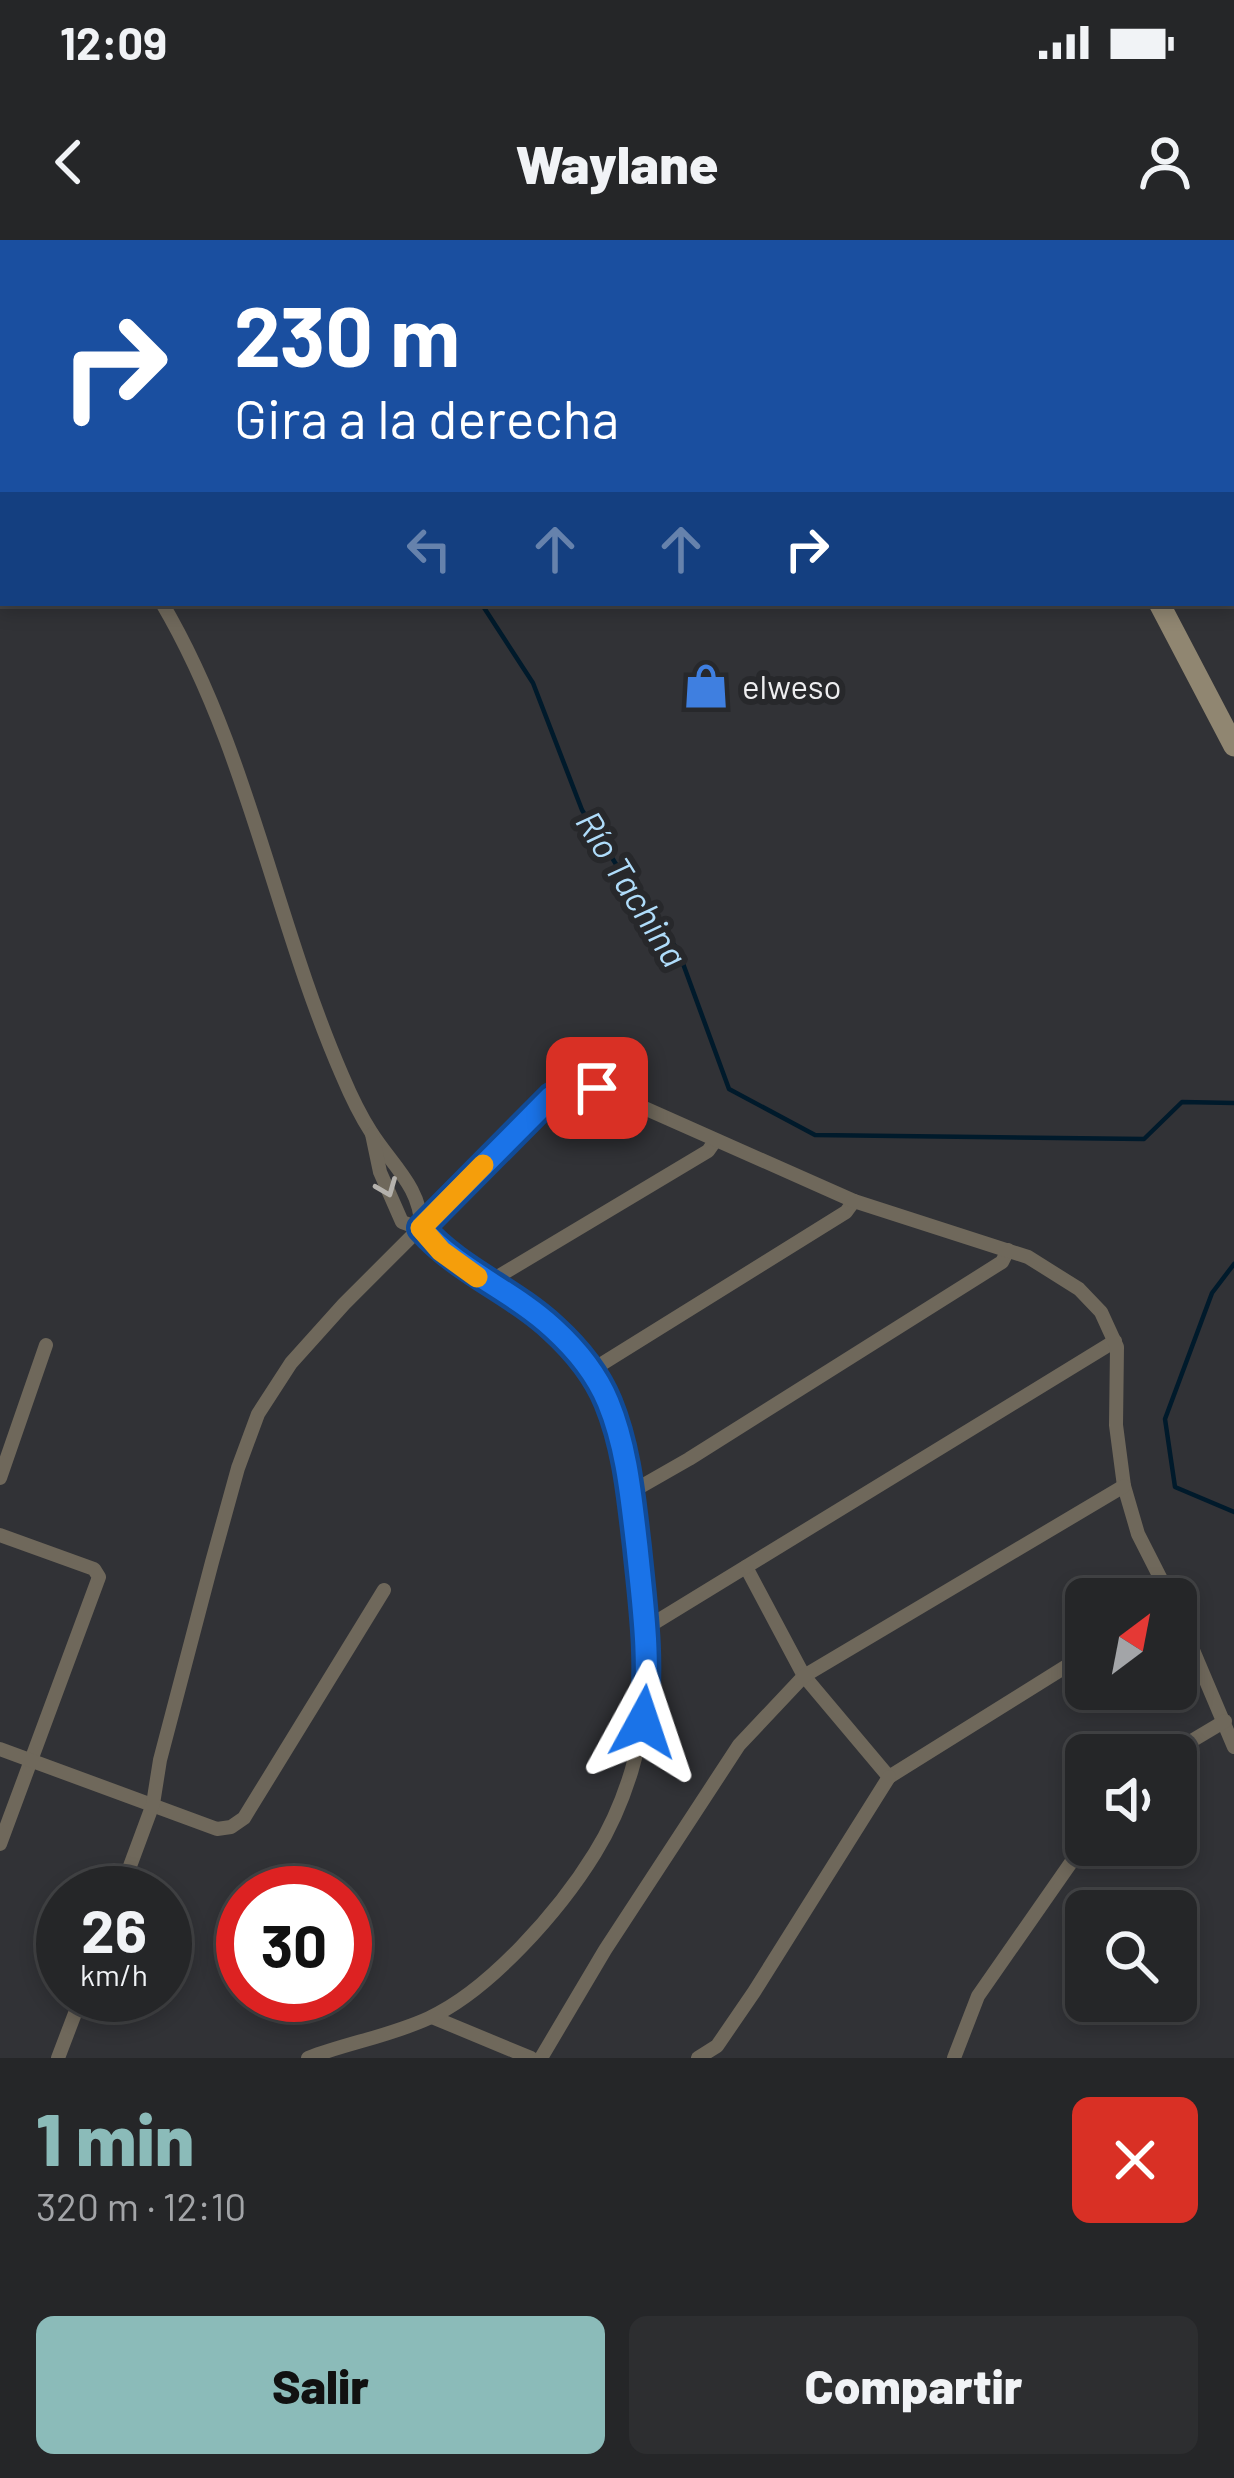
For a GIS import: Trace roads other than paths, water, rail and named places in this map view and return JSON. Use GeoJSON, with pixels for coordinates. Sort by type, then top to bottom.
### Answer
{"type":"FeatureCollection","features":[{"type":"Feature","properties":{"kind":"street"},"geometry":{"type":"LineString","coordinates":[[164,606],[195,669],[244,791],[342,1074],[372,1134],[421,1209],[421,1228]]}},
{"type":"Feature","properties":{"kind":"street"},"geometry":{"type":"LineString","coordinates":[[1161,606],[1234,746]]}},
{"type":"Feature","properties":{"kind":"street"},"geometry":{"type":"LineString","coordinates":[[130,1866],[153,1804],[160,1760],[212,1562],[258,1414],[291,1363],[551,1097],[570,1086],[597,1088],[854,1202],[1008,1250],[1046,1266],[1079,1289],[1101,1312],[1115,1341],[1116,1425],[1124,1486],[1138,1534],[1160,1578]]}},
{"type":"Feature","properties":{"kind":"street"},"geometry":{"type":"LineString","coordinates":[[308,2058],[432,2017],[467,1993],[559,1904],[595,1852],[631,1771],[649,1678],[630,1488],[613,1415],[592,1370],[549,1324],[441,1251],[421,1228],[402,1222],[380,1172],[372,1134]]}},
{"type":"Feature","properties":{"kind":"street"},"geometry":{"type":"LineString","coordinates":[[490,1286],[499,1276],[708,1151],[716,1141]]}},
{"type":"Feature","properties":{"kind":"street"},"geometry":{"type":"LineString","coordinates":[[592,1370],[846,1212],[854,1202]]}},
{"type":"Feature","properties":{"kind":"street"},"geometry":{"type":"LineString","coordinates":[[630,1488],[689,1459],[1002,1262],[1008,1250]]}},
{"type":"Feature","properties":{"kind":"street"},"geometry":{"type":"LineString","coordinates":[[646,1628],[1115,1341]]}},
{"type":"Feature","properties":{"kind":"street"},"geometry":{"type":"LineString","coordinates":[[0,1478],[46,1345]]}},
{"type":"Feature","properties":{"kind":"street"},"geometry":{"type":"LineString","coordinates":[[541,2058],[605,1950],[739,1745],[804,1676],[1124,1486]]}},
{"type":"Feature","properties":{"kind":"street"},"geometry":{"type":"LineString","coordinates":[[0,1535],[94,1569],[99,1577],[0,1844]]}},
{"type":"Feature","properties":{"kind":"street"},"geometry":{"type":"LineString","coordinates":[[746,1567],[804,1676],[889,1777]]}},
{"type":"Feature","properties":{"kind":"street"},"geometry":{"type":"LineString","coordinates":[[0,1749],[217,1829],[231,1827],[244,1818],[384,1590]]}},
{"type":"Feature","properties":{"kind":"street"},"geometry":{"type":"LineString","coordinates":[[1197,1658],[1234,1747]]}},
{"type":"Feature","properties":{"kind":"street"},"geometry":{"type":"LineString","coordinates":[[698,2058],[717,2046],[754,1992],[889,1777],[1065,1667]]}},
{"type":"Feature","properties":{"kind":"street"},"geometry":{"type":"LineString","coordinates":[[1197,1738],[1225,1721]]}},
{"type":"Feature","properties":{"kind":"street"},"geometry":{"type":"LineString","coordinates":[[954,2058],[978,1996],[1069,1866]]}},
{"type":"Feature","properties":{"kind":"street"},"geometry":{"type":"LineString","coordinates":[[432,2017],[531,2058]]}},
{"type":"Feature","properties":{"kind":"street"},"geometry":{"type":"LineString","coordinates":[[58,2058],[72,2022]]}},
{"type":"Feature","properties":{"kind":"waterway","name":"Río Tachina"},"geometry":{"type":"LineString","coordinates":[[483,606],[533,683],[582,810],[641,904],[678,950],[729,1089],[815,1135],[1144,1139],[1182,1102],[1234,1103]]}},
{"type":"Feature","properties":{"kind":"waterway","name":"Río Tachina"},"geometry":{"type":"LineString","coordinates":[[1234,1264],[1212,1293],[1165,1419],[1175,1487],[1234,1512]]}},
{"type":"Feature","properties":{"kind":"place","name":"elweso"},"geometry":{"type":"Point","coordinates":[706,686]}}]}
